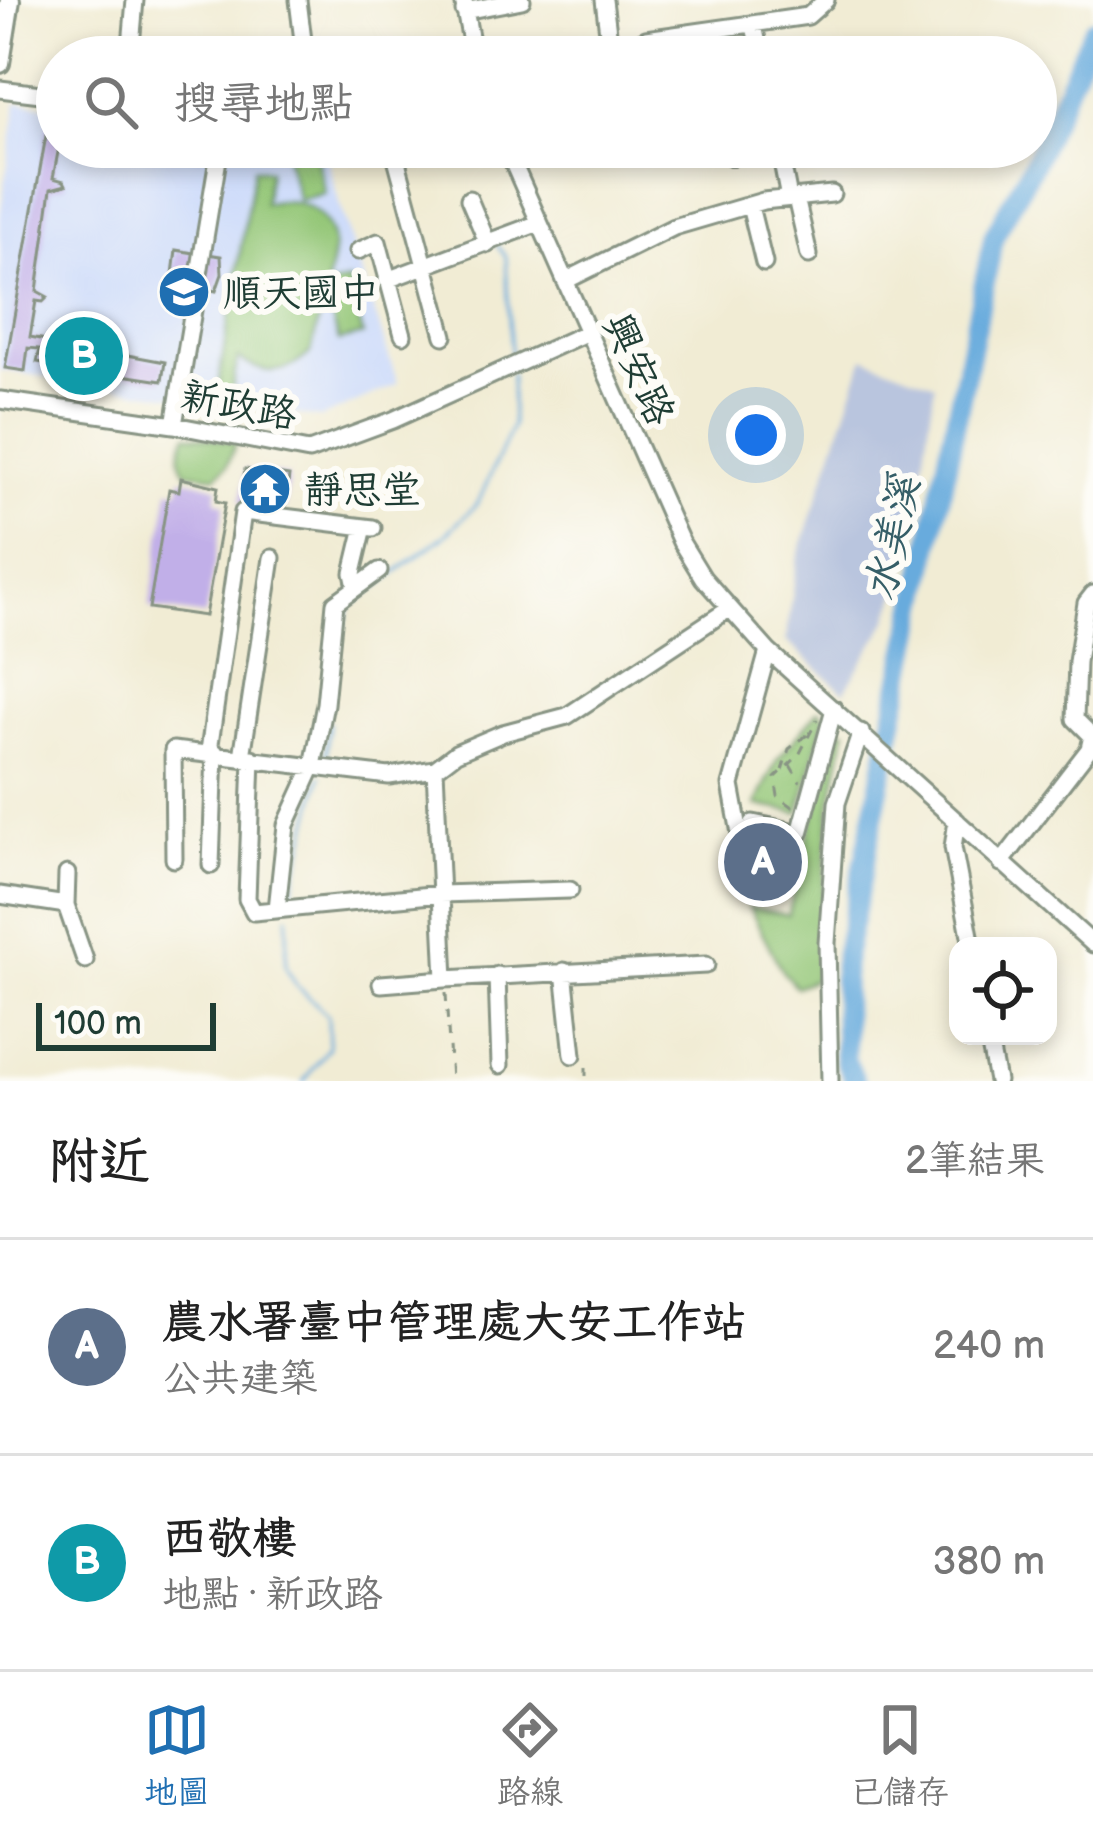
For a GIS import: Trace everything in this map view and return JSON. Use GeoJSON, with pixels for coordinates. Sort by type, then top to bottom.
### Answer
{"type":"FeatureCollection","features":[{"type":"Feature","properties":{"kind":"main road"},"geometry":{"type":"LineString","coordinates":[[0,62],[10,0]]}},
{"type":"Feature","properties":{"kind":"street"},"geometry":{"type":"LineString","coordinates":[[132,36],[135,0]]}},
{"type":"Feature","properties":{"kind":"street"},"geometry":{"type":"LineString","coordinates":[[298,0],[302,36]]}},
{"type":"Feature","properties":{"kind":"street"},"geometry":{"type":"LineString","coordinates":[[470,36],[464,6],[521,0]]}},
{"type":"Feature","properties":{"kind":"street"},"geometry":{"type":"LineString","coordinates":[[604,0],[609,36]]}},
{"type":"Feature","properties":{"kind":"street"},"geometry":{"type":"LineString","coordinates":[[664,36],[808,16],[826,0]]}},
{"type":"Feature","properties":{"kind":"street"},"geometry":{"type":"LineString","coordinates":[[754,26],[756,36]]}},
{"type":"Feature","properties":{"kind":"street"},"geometry":{"type":"LineString","coordinates":[[0,89],[36,93]]}},
{"type":"Feature","properties":{"kind":"street"},"geometry":{"type":"LineString","coordinates":[[174,425],[217,168]]}},
{"type":"Feature","properties":{"kind":"street"},"geometry":{"type":"LineString","coordinates":[[398,168],[444,336]]}},
{"type":"Feature","properties":{"kind":"street","name":"興安路"},"geometry":{"type":"LineString","coordinates":[[515,168],[681,542],[729,609],[768,651],[828,711],[861,732],[957,821]]}},
{"type":"Feature","properties":{"kind":"street"},"geometry":{"type":"LineString","coordinates":[[784,168],[809,255]]}},
{"type":"Feature","properties":{"kind":"street"},"geometry":{"type":"LineString","coordinates":[[565,281],[674,226],[750,206],[832,194]]}},
{"type":"Feature","properties":{"kind":"street"},"geometry":{"type":"LineString","coordinates":[[469,200],[488,244]]}},
{"type":"Feature","properties":{"kind":"street"},"geometry":{"type":"LineString","coordinates":[[750,206],[764,263]]}},
{"type":"Feature","properties":{"kind":"street"},"geometry":{"type":"LineString","coordinates":[[388,280],[539,223]]}},
{"type":"Feature","properties":{"kind":"street"},"geometry":{"type":"LineString","coordinates":[[358,251],[378,242],[404,335]]}},
{"type":"Feature","properties":{"kind":"street","name":"新政路"},"geometry":{"type":"LineString","coordinates":[[0,400],[174,425],[309,451],[394,420],[588,332]]}},
{"type":"Feature","properties":{"kind":"street"},"geometry":{"type":"LineString","coordinates":[[212,865],[212,752],[243,512],[368,527],[353,573],[356,587]]}},
{"type":"Feature","properties":{"kind":"street"},"geometry":{"type":"LineString","coordinates":[[272,558],[247,758],[247,899],[254,912],[441,894],[570,890]]}},
{"type":"Feature","properties":{"kind":"street"},"geometry":{"type":"LineString","coordinates":[[278,909],[286,824],[313,766],[325,704],[334,603],[379,571]]}},
{"type":"Feature","properties":{"kind":"street"},"geometry":{"type":"LineString","coordinates":[[1000,863],[1091,747],[1092,736],[1076,719],[1076,691],[1085,603],[1093,594]]}},
{"type":"Feature","properties":{"kind":"street"},"geometry":{"type":"LineString","coordinates":[[174,859],[173,749],[389,776],[435,769],[456,752],[503,733],[567,716],[729,609]]}},
{"type":"Feature","properties":{"kind":"street"},"geometry":{"type":"LineString","coordinates":[[741,839],[731,785],[768,651]]}},
{"type":"Feature","properties":{"kind":"street"},"geometry":{"type":"LineString","coordinates":[[753,824],[800,833],[828,711]]}},
{"type":"Feature","properties":{"kind":"street"},"geometry":{"type":"LineString","coordinates":[[830,1081],[827,943],[837,803],[861,732]]}},
{"type":"Feature","properties":{"kind":"street"},"geometry":{"type":"LineString","coordinates":[[435,769],[445,979]]}},
{"type":"Feature","properties":{"kind":"street"},"geometry":{"type":"LineString","coordinates":[[957,821],[1093,944]]}},
{"type":"Feature","properties":{"kind":"street"},"geometry":{"type":"LineString","coordinates":[[957,821],[953,847],[969,937]]}},
{"type":"Feature","properties":{"kind":"street"},"geometry":{"type":"LineString","coordinates":[[959,881],[974,839]]}},
{"type":"Feature","properties":{"kind":"street"},"geometry":{"type":"LineString","coordinates":[[67,874],[66,905],[85,961]]}},
{"type":"Feature","properties":{"kind":"street"},"geometry":{"type":"LineString","coordinates":[[0,895],[66,905]]}},
{"type":"Feature","properties":{"kind":"street"},"geometry":{"type":"LineString","coordinates":[[381,984],[706,965]]}},
{"type":"Feature","properties":{"kind":"street"},"geometry":{"type":"LineString","coordinates":[[564,971],[573,1055]]}},
{"type":"Feature","properties":{"kind":"street"},"geometry":{"type":"LineString","coordinates":[[497,975],[500,1065]]}},
{"type":"Feature","properties":{"kind":"street"},"geometry":{"type":"LineString","coordinates":[[990,1045],[997,1081]]}},
{"type":"Feature","properties":{"kind":"path"},"geometry":{"type":"LineString","coordinates":[[782,771],[789,749],[828,711]]}},
{"type":"Feature","properties":{"kind":"path"},"geometry":{"type":"LineString","coordinates":[[806,813],[782,800],[773,776],[790,765],[808,734]]}},
{"type":"Feature","properties":{"kind":"path"},"geometry":{"type":"LineString","coordinates":[[790,765],[795,778],[813,785]]}},
{"type":"Feature","properties":{"kind":"path"},"geometry":{"type":"LineString","coordinates":[[445,979],[451,1081]]}},
{"type":"Feature","properties":{"kind":"path"},"geometry":{"type":"LineString","coordinates":[[586,1067],[586,1081]]}},
{"type":"Feature","properties":{"kind":"shaded area","name":"順天國中"},"geometry":{"type":"Polygon","coordinates":[[[17,102],[36,104],[36,168],[330,168],[398,384],[321,418],[0,370],[0,215],[17,102]]]}},
{"type":"Feature","properties":{"kind":"shaded area"},"geometry":{"type":"Polygon","coordinates":[[[864,357],[935,384],[911,553],[889,619],[844,692],[786,641],[797,561],[864,357]]]}},
{"type":"Feature","properties":{"kind":"green space"},"geometry":{"type":"Polygon","coordinates":[[[254,168],[269,170],[264,204],[300,204],[327,225],[333,249],[326,287],[349,281],[363,335],[339,341],[325,293],[311,352],[276,371],[238,358],[230,400],[216,397],[254,168]]]}},
{"type":"Feature","properties":{"kind":"green space"},"geometry":{"type":"Polygon","coordinates":[[[290,168],[319,168],[325,193],[298,200],[290,168]]]}},
{"type":"Feature","properties":{"kind":"green space"},"geometry":{"type":"Polygon","coordinates":[[[187,434],[236,443],[227,466],[216,476],[187,472],[180,458],[187,434]]]}},
{"type":"Feature","properties":{"kind":"green space"},"geometry":{"type":"Polygon","coordinates":[[[819,710],[825,717],[799,813],[756,805],[777,760],[819,710]]]}},
{"type":"Feature","properties":{"kind":"green space"},"geometry":{"type":"Polygon","coordinates":[[[846,731],[831,804],[815,979],[796,987],[782,971],[749,907],[788,915],[835,733],[846,731]]]}},
{"type":"Feature","properties":{"kind":"building"},"geometry":{"type":"Polygon","coordinates":[[[40,168],[55,168],[53,178],[66,185],[51,189],[37,291],[48,297],[36,301],[30,337],[165,362],[162,381],[37,362],[40,349],[28,348],[25,371],[5,368],[40,168]]]}},
{"type":"Feature","properties":{"kind":"building"},"geometry":{"type":"Polygon","coordinates":[[[176,250],[194,253],[189,285],[172,282],[176,250]]]}},
{"type":"Feature","properties":{"kind":"building"},"geometry":{"type":"Polygon","coordinates":[[[208,254],[221,256],[216,291],[202,288],[208,254]]]}},
{"type":"Feature","properties":{"kind":"building","name":"靜思堂"},"geometry":{"type":"Polygon","coordinates":[[[245,469],[289,476],[285,509],[240,502],[245,469]]]}},
{"type":"Feature","properties":{"kind":"building"},"geometry":{"type":"Polygon","coordinates":[[[181,478],[218,487],[216,501],[225,503],[205,616],[149,608],[169,489],[179,491],[181,478]]]}},
{"type":"Feature","properties":{"kind":"building"},"geometry":{"type":"Polygon","coordinates":[[[755,835],[783,842],[770,890],[742,882],[755,835]]]}},
{"type":"Feature","properties":{"kind":"waterway","name":"水美溪"},"geometry":{"type":"LineString","coordinates":[[1057,110],[1093,29]]}},
{"type":"Feature","properties":{"kind":"waterway","name":"水美溪"},"geometry":{"type":"LineString","coordinates":[[855,1081],[845,1060],[843,965],[994,236],[1031,168]]}},
{"type":"Feature","properties":{"kind":"waterway"},"geometry":{"type":"LineString","coordinates":[[497,245],[506,257],[511,358]]}},
{"type":"Feature","properties":{"kind":"waterway"},"geometry":{"type":"LineString","coordinates":[[339,642],[350,606],[443,537],[478,503],[512,426],[511,374]]}},
{"type":"Feature","properties":{"kind":"waterway"},"geometry":{"type":"LineString","coordinates":[[325,761],[329,723]]}},
{"type":"Feature","properties":{"kind":"waterway"},"geometry":{"type":"LineString","coordinates":[[290,900],[321,776]]}},
{"type":"Feature","properties":{"kind":"waterway"},"geometry":{"type":"LineString","coordinates":[[288,916],[286,967],[296,985],[328,1015],[329,1047],[304,1081]]}},
{"type":"Feature","properties":{"kind":"place","name":"順天國中"},"geometry":{"type":"Point","coordinates":[184,292]}},
{"type":"Feature","properties":{"kind":"place","name":"西敬樓"},"geometry":{"type":"Point","coordinates":[84,356]}},
{"type":"Feature","properties":{"kind":"place","name":"靜思堂"},"geometry":{"type":"Point","coordinates":[265,489]}},
{"type":"Feature","properties":{"kind":"place","name":"農水署臺中管理處大安工作站"},"geometry":{"type":"Point","coordinates":[763,862]}}]}
